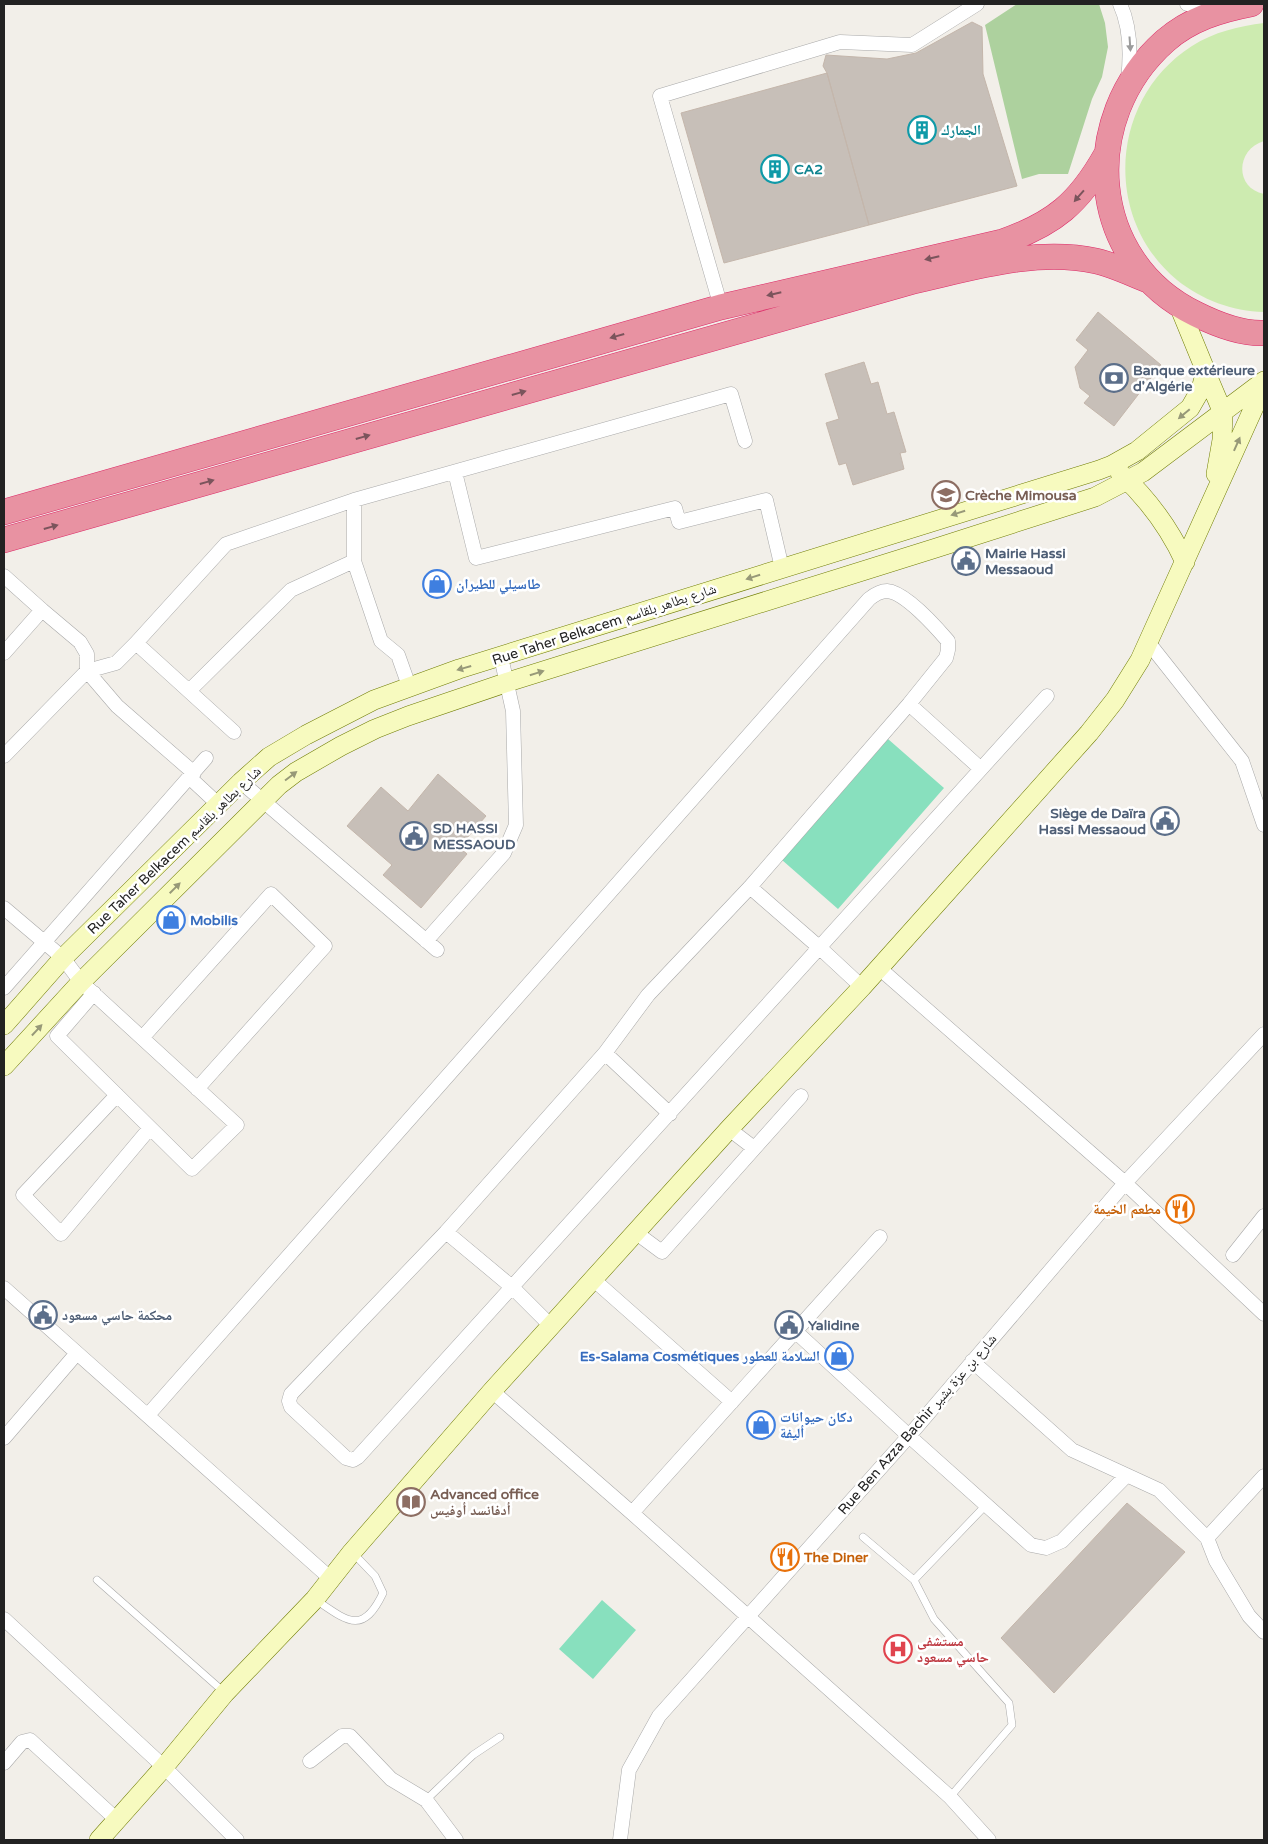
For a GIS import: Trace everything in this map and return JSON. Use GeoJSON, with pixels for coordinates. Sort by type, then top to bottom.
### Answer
{"type":"FeatureCollection","features":[{"type":"Feature","properties":{"kind":"highway"},"geometry":{"type":"LineString","coordinates":[[1251,4],[1219,11],[1192,23],[1166,40],[1145,61],[1127,86],[1113,119],[1106,156],[1106,183],[1109,201],[1120,236],[1133,259],[1150,281],[1179,306],[1218,325],[1264,333]]}},
{"type":"Feature","properties":{"kind":"highway"},"geometry":{"type":"LineString","coordinates":[[4,512],[721,307],[1002,242],[1028,232],[1053,219],[1074,201],[1092,180],[1106,156]]}},
{"type":"Feature","properties":{"kind":"highway"},"geometry":{"type":"LineString","coordinates":[[4,540],[923,279],[1023,258],[1053,257],[1096,261],[1150,281]]}},
{"type":"Feature","properties":{"kind":"main road"},"geometry":{"type":"LineString","coordinates":[[1179,306],[1223,413],[1222,440],[1210,504]]}},
{"type":"Feature","properties":{"kind":"main road","name":"Rue Taher Belkacem شارع بطاهر بلقاسم"},"geometry":{"type":"LineString","coordinates":[[4,1025],[63,958],[218,804],[269,757],[306,735],[374,700],[409,686],[1112,465],[1137,451],[1190,408],[1202,389],[1204,367]]}},
{"type":"Feature","properties":{"kind":"main road","name":"Rue Taher Belkacem شارع بطاهر بلقاسم"},"geometry":{"type":"LineString","coordinates":[[4,1066],[87,987],[262,802],[296,772],[341,746],[375,729],[408,716],[508,682],[1095,497],[1157,462],[1264,381]]}},
{"type":"Feature","properties":{"kind":"main road"},"geometry":{"type":"LineString","coordinates":[[99,1840],[164,1767],[225,1693],[315,1599],[352,1552],[492,1391],[729,1129],[862,986],[1089,733],[1130,678],[1185,562],[1264,385]]}},
{"type":"Feature","properties":{"kind":"main road"},"geometry":{"type":"LineString","coordinates":[[1112,465],[1155,510],[1167,526],[1185,562]]}},
{"type":"Feature","properties":{"kind":"street"},"geometry":{"type":"LineString","coordinates":[[721,307],[660,96],[840,42],[912,45],[977,4]]}},
{"type":"Feature","properties":{"kind":"street"},"geometry":{"type":"LineString","coordinates":[[1120,4],[1129,32],[1131,59],[1127,86]]}},
{"type":"Feature","properties":{"kind":"street"},"geometry":{"type":"LineString","coordinates":[[1187,4],[1219,11]]}},
{"type":"Feature","properties":{"kind":"street"},"geometry":{"type":"LineString","coordinates":[[4,756],[87,671],[116,663],[226,544],[354,500],[730,394],[745,441]]}},
{"type":"Feature","properties":{"kind":"street"},"geometry":{"type":"LineString","coordinates":[[455,472],[476,558],[675,508],[679,522],[766,500],[782,568]]}},
{"type":"Feature","properties":{"kind":"street"},"geometry":{"type":"LineString","coordinates":[[354,500],[354,561],[381,641],[398,655],[409,686]]}},
{"type":"Feature","properties":{"kind":"street"},"geometry":{"type":"LineString","coordinates":[[189,691],[291,590],[354,561]]}},
{"type":"Feature","properties":{"kind":"street"},"geometry":{"type":"LineString","coordinates":[[4,576],[80,642],[87,654],[87,671],[117,706],[191,775],[218,804]]}},
{"type":"Feature","properties":{"kind":"street"},"geometry":{"type":"LineString","coordinates":[[148,1414],[862,606],[877,593],[886,591],[896,593],[941,632],[948,641],[946,658],[909,704],[750,887],[648,995],[605,1053],[446,1232],[290,1394],[289,1401],[291,1407],[346,1458],[353,1460],[358,1457],[1047,696]]}},
{"type":"Feature","properties":{"kind":"street"},"geometry":{"type":"LineString","coordinates":[[4,653],[42,610]]}},
{"type":"Feature","properties":{"kind":"street"},"geometry":{"type":"LineString","coordinates":[[1148,642],[1242,761],[1264,825]]}},
{"type":"Feature","properties":{"kind":"street"},"geometry":{"type":"LineString","coordinates":[[136,643],[234,732]]}},
{"type":"Feature","properties":{"kind":"street"},"geometry":{"type":"LineString","coordinates":[[426,941],[504,853],[516,825],[514,711],[501,657]]}},
{"type":"Feature","properties":{"kind":"street"},"geometry":{"type":"LineString","coordinates":[[909,704],[981,769]]}},
{"type":"Feature","properties":{"kind":"street"},"geometry":{"type":"LineString","coordinates":[[4,988],[206,758]]}},
{"type":"Feature","properties":{"kind":"street"},"geometry":{"type":"LineString","coordinates":[[241,782],[436,950]]}},
{"type":"Feature","properties":{"kind":"street"},"geometry":{"type":"LineString","coordinates":[[750,887],[862,986]]}},
{"type":"Feature","properties":{"kind":"street"},"geometry":{"type":"LineString","coordinates":[[142,1038],[270,894],[325,946],[196,1089]]}},
{"type":"Feature","properties":{"kind":"street"},"geometry":{"type":"LineString","coordinates":[[4,908],[63,958],[87,987],[237,1125],[192,1169],[57,1036],[87,987]]}},
{"type":"Feature","properties":{"kind":"street"},"geometry":{"type":"LineString","coordinates":[[878,967],[1125,1183],[1264,1314]]}},
{"type":"Feature","properties":{"kind":"street","name":"Rue Ben Azza Bachir شارع بن عزة بشير"},"geometry":{"type":"LineString","coordinates":[[620,1840],[630,1770],[658,1716],[748,1618],[909,1436],[1125,1183],[1264,1034]]}},
{"type":"Feature","properties":{"kind":"street"},"geometry":{"type":"LineString","coordinates":[[605,1053],[670,1114]]}},
{"type":"Feature","properties":{"kind":"street"},"geometry":{"type":"LineString","coordinates":[[116,1095],[23,1195],[61,1234],[150,1128]]}},
{"type":"Feature","properties":{"kind":"street"},"geometry":{"type":"LineString","coordinates":[[635,1232],[662,1252],[801,1096]]}},
{"type":"Feature","properties":{"kind":"street"},"geometry":{"type":"LineString","coordinates":[[729,1129],[754,1148]]}},
{"type":"Feature","properties":{"kind":"street"},"geometry":{"type":"LineString","coordinates":[[1232,1255],[1264,1216]]}},
{"type":"Feature","properties":{"kind":"street"},"geometry":{"type":"LineString","coordinates":[[446,1232],[512,1287],[551,1326]]}},
{"type":"Feature","properties":{"kind":"street"},"geometry":{"type":"LineString","coordinates":[[632,1513],[880,1237]]}},
{"type":"Feature","properties":{"kind":"street"},"geometry":{"type":"LineString","coordinates":[[594,1280],[732,1402]]}},
{"type":"Feature","properties":{"kind":"street"},"geometry":{"type":"LineString","coordinates":[[4,1288],[148,1414],[330,1578]]}},
{"type":"Feature","properties":{"kind":"street"},"geometry":{"type":"LineString","coordinates":[[795,1331],[1031,1545],[1046,1548],[1062,1541],[1126,1476]]}},
{"type":"Feature","properties":{"kind":"street"},"geometry":{"type":"LineString","coordinates":[[4,1438],[77,1353]]}},
{"type":"Feature","properties":{"kind":"street"},"geometry":{"type":"LineString","coordinates":[[972,1362],[1072,1450],[1159,1490],[1208,1538],[1216,1561],[1248,1616],[1264,1632]]}},
{"type":"Feature","properties":{"kind":"street"},"geometry":{"type":"LineString","coordinates":[[492,1391],[632,1513],[950,1797],[990,1840]]}},
{"type":"Feature","properties":{"kind":"street"},"geometry":{"type":"LineString","coordinates":[[1208,1538],[1264,1476]]}},
{"type":"Feature","properties":{"kind":"street"},"geometry":{"type":"LineString","coordinates":[[4,1619],[164,1767],[235,1839]]}},
{"type":"Feature","properties":{"kind":"street"},"geometry":{"type":"LineString","coordinates":[[310,1761],[342,1736],[350,1736],[391,1779],[426,1800],[456,1840]]}},
{"type":"Feature","properties":{"kind":"street"},"geometry":{"type":"LineString","coordinates":[[4,1763],[22,1742],[30,1740],[117,1820]]}},
{"type":"Feature","properties":{"kind":"lane"},"geometry":{"type":"LineString","coordinates":[[914,1580],[986,1505]]}},
{"type":"Feature","properties":{"kind":"lane"},"geometry":{"type":"LineString","coordinates":[[863,1537],[914,1580],[934,1619],[1009,1703],[1012,1725],[950,1797]]}},
{"type":"Feature","properties":{"kind":"lane"},"geometry":{"type":"LineString","coordinates":[[315,1599],[341,1617],[356,1622],[366,1618],[376,1609],[383,1592],[375,1576],[352,1552]]}},
{"type":"Feature","properties":{"kind":"lane"},"geometry":{"type":"LineString","coordinates":[[97,1580],[225,1693]]}},
{"type":"Feature","properties":{"kind":"lane"},"geometry":{"type":"LineString","coordinates":[[426,1800],[473,1755],[500,1737]]}},
{"type":"Feature","properties":{"kind":"green space"},"geometry":{"type":"Polygon","coordinates":[[[1017,4],[1099,4],[1105,23],[1108,47],[1102,77],[1092,99],[1068,174],[1039,174],[1022,179],[985,25],[1017,4]]]}},
{"type":"Feature","properties":{"kind":"green space"},"geometry":{"type":"Polygon","coordinates":[[[1264,23],[1264,141],[1255,145],[1248,152],[1242,168],[1243,177],[1247,184],[1254,190],[1264,194],[1264,312],[1229,307],[1207,299],[1177,280],[1153,254],[1136,225],[1127,192],[1126,159],[1131,127],[1145,96],[1165,68],[1192,46],[1209,37],[1236,28],[1264,23]]]}},
{"type":"Feature","properties":{"kind":"green space"},"geometry":{"type":"Polygon","coordinates":[[[888,739],[944,788],[838,909],[782,860],[888,739]]]}},
{"type":"Feature","properties":{"kind":"green space"},"geometry":{"type":"Polygon","coordinates":[[[602,1600],[636,1630],[593,1679],[559,1649],[602,1600]]]}},
{"type":"Feature","properties":{"kind":"building","name":"الجمارك"},"geometry":{"type":"Polygon","coordinates":[[[972,22],[982,27],[983,74],[1017,186],[869,225],[827,73],[823,66],[826,55],[887,59],[916,53],[972,22]]]}},
{"type":"Feature","properties":{"kind":"building","name":"CA2"},"geometry":{"type":"Polygon","coordinates":[[[827,73],[869,225],[724,263],[681,113],[827,73]]]}},
{"type":"Feature","properties":{"kind":"building","name":"Banque extérieure d'Algérie"},"geometry":{"type":"Polygon","coordinates":[[[1098,312],[1161,365],[1114,426],[1084,403],[1090,396],[1080,388],[1075,367],[1088,350],[1076,340],[1098,312]]]}},
{"type":"Feature","properties":{"kind":"building"},"geometry":{"type":"Polygon","coordinates":[[[864,362],[871,384],[878,382],[887,414],[894,412],[906,452],[900,453],[904,469],[853,485],[846,463],[839,465],[826,423],[839,419],[825,374],[864,362]]]}},
{"type":"Feature","properties":{"kind":"building","name":"SD HASSI MESSAOUD"},"geometry":{"type":"Polygon","coordinates":[[[438,774],[486,816],[459,847],[467,854],[421,908],[383,875],[392,865],[347,826],[381,787],[408,811],[438,774]]]}},
{"type":"Feature","properties":{"kind":"building"},"geometry":{"type":"Polygon","coordinates":[[[1127,1503],[1185,1552],[1054,1693],[1001,1638],[1127,1503]]]}},
{"type":"Feature","properties":{"kind":"place","name":"الجمارك"},"geometry":{"type":"Point","coordinates":[922,130]}},
{"type":"Feature","properties":{"kind":"place","name":"CA2"},"geometry":{"type":"Point","coordinates":[775,169]}},
{"type":"Feature","properties":{"kind":"place","name":"Banque extérieure d'Algérie"},"geometry":{"type":"Point","coordinates":[1114,378]}},
{"type":"Feature","properties":{"kind":"place","name":"Crèche Mimousa"},"geometry":{"type":"Point","coordinates":[946,495]}},
{"type":"Feature","properties":{"kind":"place","name":"Mairie Hassi Messaoud"},"geometry":{"type":"Point","coordinates":[966,561]}},
{"type":"Feature","properties":{"kind":"place","name":"طاسيلي للطيران"},"geometry":{"type":"Point","coordinates":[437,584]}},
{"type":"Feature","properties":{"kind":"place","name":"Siège de Daïra Hassi Messaoud"},"geometry":{"type":"Point","coordinates":[1165,821]}},
{"type":"Feature","properties":{"kind":"place","name":"SD HASSI MESSAOUD"},"geometry":{"type":"Point","coordinates":[414,836]}},
{"type":"Feature","properties":{"kind":"place","name":"Mobilis"},"geometry":{"type":"Point","coordinates":[171,920]}},
{"type":"Feature","properties":{"kind":"place","name":"مطعم الخيمة"},"geometry":{"type":"Point","coordinates":[1180,1209]}},
{"type":"Feature","properties":{"kind":"place","name":"محكمة حاسي مسعود"},"geometry":{"type":"Point","coordinates":[43,1315]}},
{"type":"Feature","properties":{"kind":"place","name":"Yalidine"},"geometry":{"type":"Point","coordinates":[789,1325]}},
{"type":"Feature","properties":{"kind":"place","name":"Es-Salama Cosmétiques السلامة للعطور"},"geometry":{"type":"Point","coordinates":[839,1356]}},
{"type":"Feature","properties":{"kind":"place","name":"دكان حيوانات أليفة"},"geometry":{"type":"Point","coordinates":[761,1425]}},
{"type":"Feature","properties":{"kind":"place","name":"Advanced office أدفانسد أوفيس"},"geometry":{"type":"Point","coordinates":[411,1502]}},
{"type":"Feature","properties":{"kind":"place","name":"The Diner"},"geometry":{"type":"Point","coordinates":[785,1557]}},
{"type":"Feature","properties":{"kind":"place","name":"مستشفى حاسي مسعود"},"geometry":{"type":"Point","coordinates":[898,1649]}}]}
